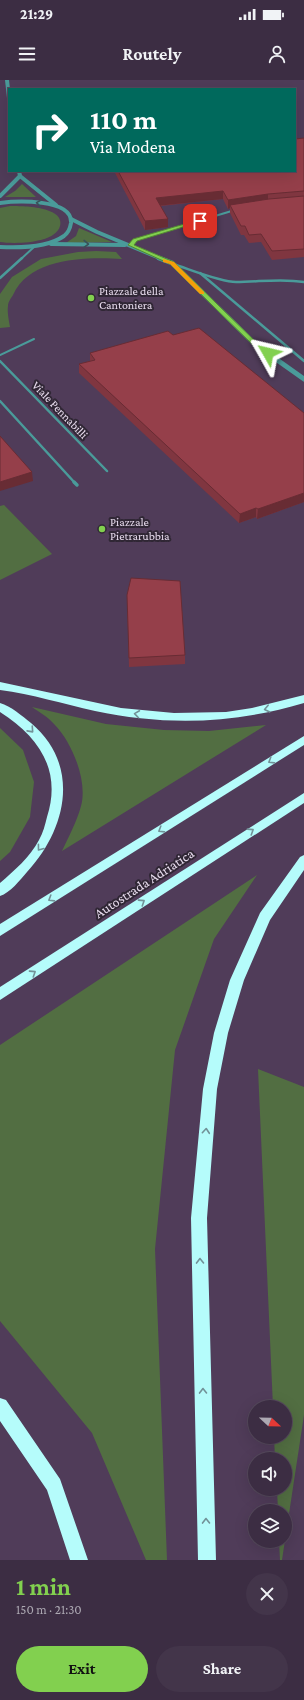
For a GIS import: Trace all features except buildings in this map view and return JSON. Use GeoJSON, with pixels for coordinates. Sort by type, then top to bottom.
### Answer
{"type":"FeatureCollection","features":[{"type":"Feature","properties":{"kind":"highway"},"geometry":{"type":"LineString","coordinates":[[0,686],[22,689],[95,707],[176,718],[215,718],[255,712],[290,704],[304,699]]}},
{"type":"Feature","properties":{"kind":"highway"},"geometry":{"type":"LineString","coordinates":[[0,707],[13,714],[29,727],[41,742],[55,763],[59,788],[55,815],[43,843],[23,869],[0,892]]}},
{"type":"Feature","properties":{"kind":"highway"},"geometry":{"type":"LineString","coordinates":[[0,931],[304,740]]}},
{"type":"Feature","properties":{"kind":"highway","name":"Autostrada Adriatica"},"geometry":{"type":"LineString","coordinates":[[0,994],[304,797]]}},
{"type":"Feature","properties":{"kind":"highway"},"geometry":{"type":"LineString","coordinates":[[207,1560],[199,1218],[210,1089],[221,1033],[237,980],[265,917],[304,860]]}},
{"type":"Feature","properties":{"kind":"highway"},"geometry":{"type":"LineString","coordinates":[[0,1406],[54,1485],[79,1560]]}},
{"type":"Feature","properties":{"kind":"street"},"geometry":{"type":"LineString","coordinates":[[6,80],[8,92]]}},
{"type":"Feature","properties":{"kind":"street"},"geometry":{"type":"LineString","coordinates":[[0,196],[20,176],[20,172]]}},
{"type":"Feature","properties":{"kind":"street"},"geometry":{"type":"LineString","coordinates":[[20,176],[65,211],[71,219],[97,232],[172,263],[200,273],[234,282],[284,280],[304,282]]}},
{"type":"Feature","properties":{"kind":"street"},"geometry":{"type":"LineString","coordinates":[[0,204],[23,201],[40,202],[65,211]]}},
{"type":"Feature","properties":{"kind":"street"},"geometry":{"type":"LineString","coordinates":[[131,245],[135,240],[228,211],[241,209]]}},
{"type":"Feature","properties":{"kind":"street"},"geometry":{"type":"LineString","coordinates":[[0,247],[34,247],[47,244],[59,239],[67,232],[71,226],[71,219]]}},
{"type":"Feature","properties":{"kind":"street"},"geometry":{"type":"LineString","coordinates":[[47,244],[131,245]]}},
{"type":"Feature","properties":{"kind":"street"},"geometry":{"type":"LineString","coordinates":[[0,278],[34,247]]}},
{"type":"Feature","properties":{"kind":"street"},"geometry":{"type":"LineString","coordinates":[[172,263],[256,345],[304,378]]}},
{"type":"Feature","properties":{"kind":"street"},"geometry":{"type":"LineString","coordinates":[[200,273],[304,361]]}},
{"type":"Feature","properties":{"kind":"street","name":"Viale Pennabilli"},"geometry":{"type":"LineString","coordinates":[[0,361],[107,471]]}},
{"type":"Feature","properties":{"kind":"street"},"geometry":{"type":"LineString","coordinates":[[0,401],[77,485]]}},
{"type":"Feature","properties":{"kind":"lane"},"geometry":{"type":"LineString","coordinates":[[0,355],[34,339]]}},
{"type":"Feature","properties":{"kind":"green space"},"geometry":{"type":"Polygon","coordinates":[[[22,184],[36,197],[5,197],[15,191],[22,184]]]}},
{"type":"Feature","properties":{"kind":"green space"},"geometry":{"type":"Polygon","coordinates":[[[10,206],[41,208],[49,211],[56,214],[60,219],[60,226],[57,232],[43,240],[24,243],[0,242],[0,208],[10,206]]]}},
{"type":"Feature","properties":{"kind":"green space"},"geometry":{"type":"Polygon","coordinates":[[[79,228],[112,242],[66,243],[76,236],[79,228]]]}},
{"type":"Feature","properties":{"kind":"green space"},"geometry":{"type":"Polygon","coordinates":[[[78,252],[116,252],[122,259],[77,259],[46,266],[32,273],[21,282],[9,302],[8,311],[10,327],[0,328],[0,294],[12,277],[41,259],[78,252]]]}},
{"type":"Feature","properties":{"kind":"green space"},"geometry":{"type":"Polygon","coordinates":[[[4,505],[52,554],[0,580],[0,506],[4,505]]]}},
{"type":"Feature","properties":{"kind":"green space"},"geometry":{"type":"Polygon","coordinates":[[[32,707],[106,724],[164,730],[209,731],[266,725],[62,851],[81,806],[83,796],[80,774],[77,762],[61,732],[49,719],[32,707]]]}},
{"type":"Feature","properties":{"kind":"green space"},"geometry":{"type":"Polygon","coordinates":[[[0,728],[23,750],[34,782],[30,817],[10,852],[0,861],[0,728]]]}},
{"type":"Feature","properties":{"kind":"green space"},"geometry":{"type":"Polygon","coordinates":[[[257,875],[214,939],[175,1050],[155,1249],[167,1560],[146,1560],[92,1433],[0,1321],[0,1045],[257,875]]]}},
{"type":"Feature","properties":{"kind":"green space"},"geometry":{"type":"Polygon","coordinates":[[[258,1069],[304,1087],[304,1415],[292,1494],[292,1452],[275,1452],[274,1444],[292,1444],[292,1400],[273,1400],[258,1069]]]}},
{"type":"Feature","properties":{"kind":"green space"},"geometry":{"type":"Polygon","coordinates":[[[277,1496],[292,1496],[290,1504],[278,1504],[277,1496]]]}},
{"type":"Feature","properties":{"kind":"green space"},"geometry":{"type":"Polygon","coordinates":[[[279,1548],[284,1548],[282,1560],[280,1560],[279,1548]]]}},
{"type":"Feature","properties":{"kind":"slow traffic"},"geometry":{"type":"LineString","coordinates":[[165,260],[172,263],[202,293]]}},
{"type":"Feature","properties":{"kind":"place","name":"Piazzale della Cantoniera"},"geometry":{"type":"Point","coordinates":[91,298]}},
{"type":"Feature","properties":{"kind":"place","name":"Piazzale Pietrarubbia"},"geometry":{"type":"Point","coordinates":[102,529]}},
{"type":"Feature","properties":{"kind":"route"},"geometry":{"type":"LineString","coordinates":[[200,221],[135,240],[131,245],[172,263],[256,345],[268,353]]}}]}
